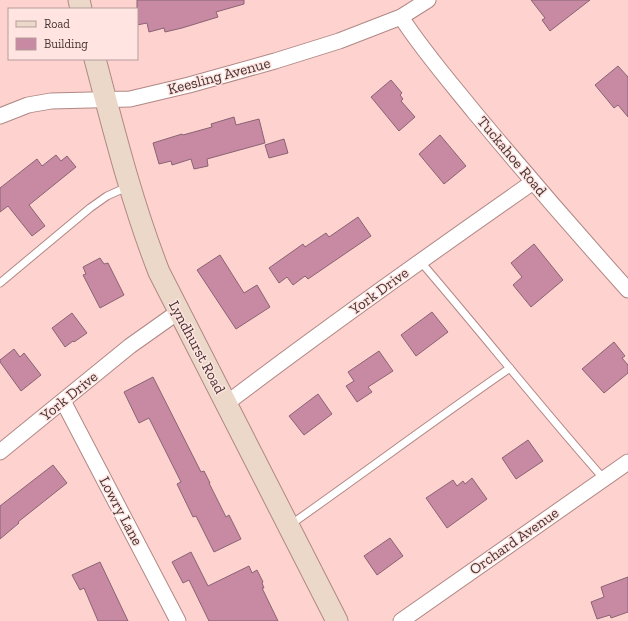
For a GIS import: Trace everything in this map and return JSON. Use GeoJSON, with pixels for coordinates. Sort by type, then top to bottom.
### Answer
{"type":"FeatureCollection","features":[{"type":"Feature","properties":{"kind":"main road","name":"Lyndhurst Road"},"geometry":{"type":"LineString","coordinates":[[95,60],[129,186],[146,239],[159,272],[178,312],[227,403],[337,621]]}},
{"type":"Feature","properties":{"kind":"street","name":"Keesling Avenue"},"geometry":{"type":"LineString","coordinates":[[0,116],[28,105],[51,102],[130,99],[189,85],[339,41],[401,17],[428,0]]}},
{"type":"Feature","properties":{"kind":"street","name":"Tuckahoe Road"},"geometry":{"type":"LineString","coordinates":[[401,17],[416,40],[534,182],[628,290]]}},
{"type":"Feature","properties":{"kind":"street","name":"York Drive"},"geometry":{"type":"LineString","coordinates":[[227,403],[420,261],[534,182]]}},
{"type":"Feature","properties":{"kind":"street","name":"York Drive"},"geometry":{"type":"LineString","coordinates":[[0,452],[130,346],[178,312]]}},
{"type":"Feature","properties":{"kind":"street","name":"Lowry Lane"},"geometry":{"type":"LineString","coordinates":[[63,401],[178,621]]}},
{"type":"Feature","properties":{"kind":"street","name":"Orchard Avenue"},"geometry":{"type":"LineString","coordinates":[[401,621],[628,462]]}},
{"type":"Feature","properties":{"kind":"lane"},"geometry":{"type":"LineString","coordinates":[[0,283],[90,208],[107,196],[129,186]]}},
{"type":"Feature","properties":{"kind":"lane"},"geometry":{"type":"LineString","coordinates":[[420,261],[465,313],[564,434],[604,479]]}},
{"type":"Feature","properties":{"kind":"lane"},"geometry":{"type":"LineString","coordinates":[[288,526],[510,368]]}},
{"type":"Feature","properties":{"kind":"building"},"geometry":{"type":"Polygon","coordinates":[[[137,0],[244,0],[244,4],[216,12],[218,17],[165,32],[164,28],[149,32],[147,23],[138,25],[137,0]]]}},
{"type":"Feature","properties":{"kind":"building"},"geometry":{"type":"Polygon","coordinates":[[[531,0],[590,0],[550,31],[542,20],[545,18],[531,0]]]}},
{"type":"Feature","properties":{"kind":"building"},"geometry":{"type":"Polygon","coordinates":[[[618,66],[628,77],[628,117],[618,105],[614,108],[595,85],[618,66]]]}},
{"type":"Feature","properties":{"kind":"building"},"geometry":{"type":"Polygon","coordinates":[[[391,80],[402,93],[400,95],[403,99],[401,101],[415,117],[399,131],[371,97],[391,80]]]}},
{"type":"Feature","properties":{"kind":"building"},"geometry":{"type":"Polygon","coordinates":[[[234,117],[236,125],[259,119],[265,143],[207,159],[208,166],[194,169],[191,159],[172,165],[171,161],[159,164],[153,143],[212,127],[211,124],[234,117]]]}},
{"type":"Feature","properties":{"kind":"building"},"geometry":{"type":"Polygon","coordinates":[[[440,135],[466,166],[444,184],[419,154],[440,135]]]}},
{"type":"Feature","properties":{"kind":"building"},"geometry":{"type":"Polygon","coordinates":[[[284,139],[288,153],[269,158],[265,145],[284,139]]]}},
{"type":"Feature","properties":{"kind":"building"},"geometry":{"type":"Polygon","coordinates":[[[56,155],[61,161],[67,156],[76,167],[29,205],[45,226],[32,236],[8,206],[0,212],[0,188],[37,159],[42,166],[56,155]]]}},
{"type":"Feature","properties":{"kind":"building"},"geometry":{"type":"Polygon","coordinates":[[[358,217],[371,236],[308,279],[305,276],[293,285],[287,277],[279,283],[269,268],[303,244],[305,247],[326,233],[329,237],[358,217]]]}},
{"type":"Feature","properties":{"kind":"building"},"geometry":{"type":"Polygon","coordinates":[[[534,244],[563,280],[531,307],[513,285],[522,277],[511,263],[534,244]]]}},
{"type":"Feature","properties":{"kind":"building"},"geometry":{"type":"Polygon","coordinates":[[[220,255],[244,293],[257,285],[270,307],[236,329],[197,270],[220,255]]]}},
{"type":"Feature","properties":{"kind":"building"},"geometry":{"type":"Polygon","coordinates":[[[100,258],[104,264],[108,263],[124,295],[100,308],[83,275],[86,274],[83,267],[100,258]]]}},
{"type":"Feature","properties":{"kind":"building"},"geometry":{"type":"Polygon","coordinates":[[[432,312],[448,332],[416,356],[401,335],[432,312]]]}},
{"type":"Feature","properties":{"kind":"building"},"geometry":{"type":"Polygon","coordinates":[[[72,313],[87,333],[65,347],[52,328],[72,313]]]}},
{"type":"Feature","properties":{"kind":"building"},"geometry":{"type":"Polygon","coordinates":[[[614,342],[625,356],[622,358],[628,365],[628,373],[604,393],[582,369],[614,342]]]}},
{"type":"Feature","properties":{"kind":"building"},"geometry":{"type":"Polygon","coordinates":[[[14,349],[20,357],[24,353],[41,375],[21,391],[0,362],[0,360],[14,349]]]}},
{"type":"Feature","properties":{"kind":"building"},"geometry":{"type":"Polygon","coordinates":[[[379,351],[393,371],[368,387],[372,392],[357,402],[346,386],[354,381],[348,372],[379,351]]]}},
{"type":"Feature","properties":{"kind":"building"},"geometry":{"type":"Polygon","coordinates":[[[153,377],[201,472],[204,471],[226,517],[229,515],[241,539],[214,552],[196,516],[193,517],[177,484],[181,482],[149,418],[139,423],[124,392],[153,377]]]}},
{"type":"Feature","properties":{"kind":"building"},"geometry":{"type":"Polygon","coordinates":[[[318,394],[332,414],[304,435],[289,416],[318,394]]]}},
{"type":"Feature","properties":{"kind":"building"},"geometry":{"type":"Polygon","coordinates":[[[528,440],[543,461],[516,479],[502,458],[528,440]]]}},
{"type":"Feature","properties":{"kind":"building"},"geometry":{"type":"Polygon","coordinates":[[[53,465],[67,483],[18,522],[19,523],[0,539],[0,506],[53,465]]]}},
{"type":"Feature","properties":{"kind":"building"},"geometry":{"type":"Polygon","coordinates":[[[472,478],[487,499],[447,528],[426,498],[453,480],[457,486],[463,481],[465,484],[472,478]]]}},
{"type":"Feature","properties":{"kind":"building"},"geometry":{"type":"Polygon","coordinates":[[[390,538],[403,556],[377,575],[364,556],[390,538]]]}},
{"type":"Feature","properties":{"kind":"building"},"geometry":{"type":"Polygon","coordinates":[[[191,552],[208,586],[249,566],[252,573],[257,570],[263,582],[264,588],[262,588],[278,621],[209,621],[189,580],[183,583],[172,562],[191,552]]]}},
{"type":"Feature","properties":{"kind":"building"},"geometry":{"type":"Polygon","coordinates":[[[100,562],[128,621],[98,621],[84,588],[80,590],[72,575],[100,562]]]}},
{"type":"Feature","properties":{"kind":"building"},"geometry":{"type":"Polygon","coordinates":[[[628,577],[628,612],[611,618],[610,615],[597,619],[591,602],[604,597],[601,587],[628,577]]]}}]}
